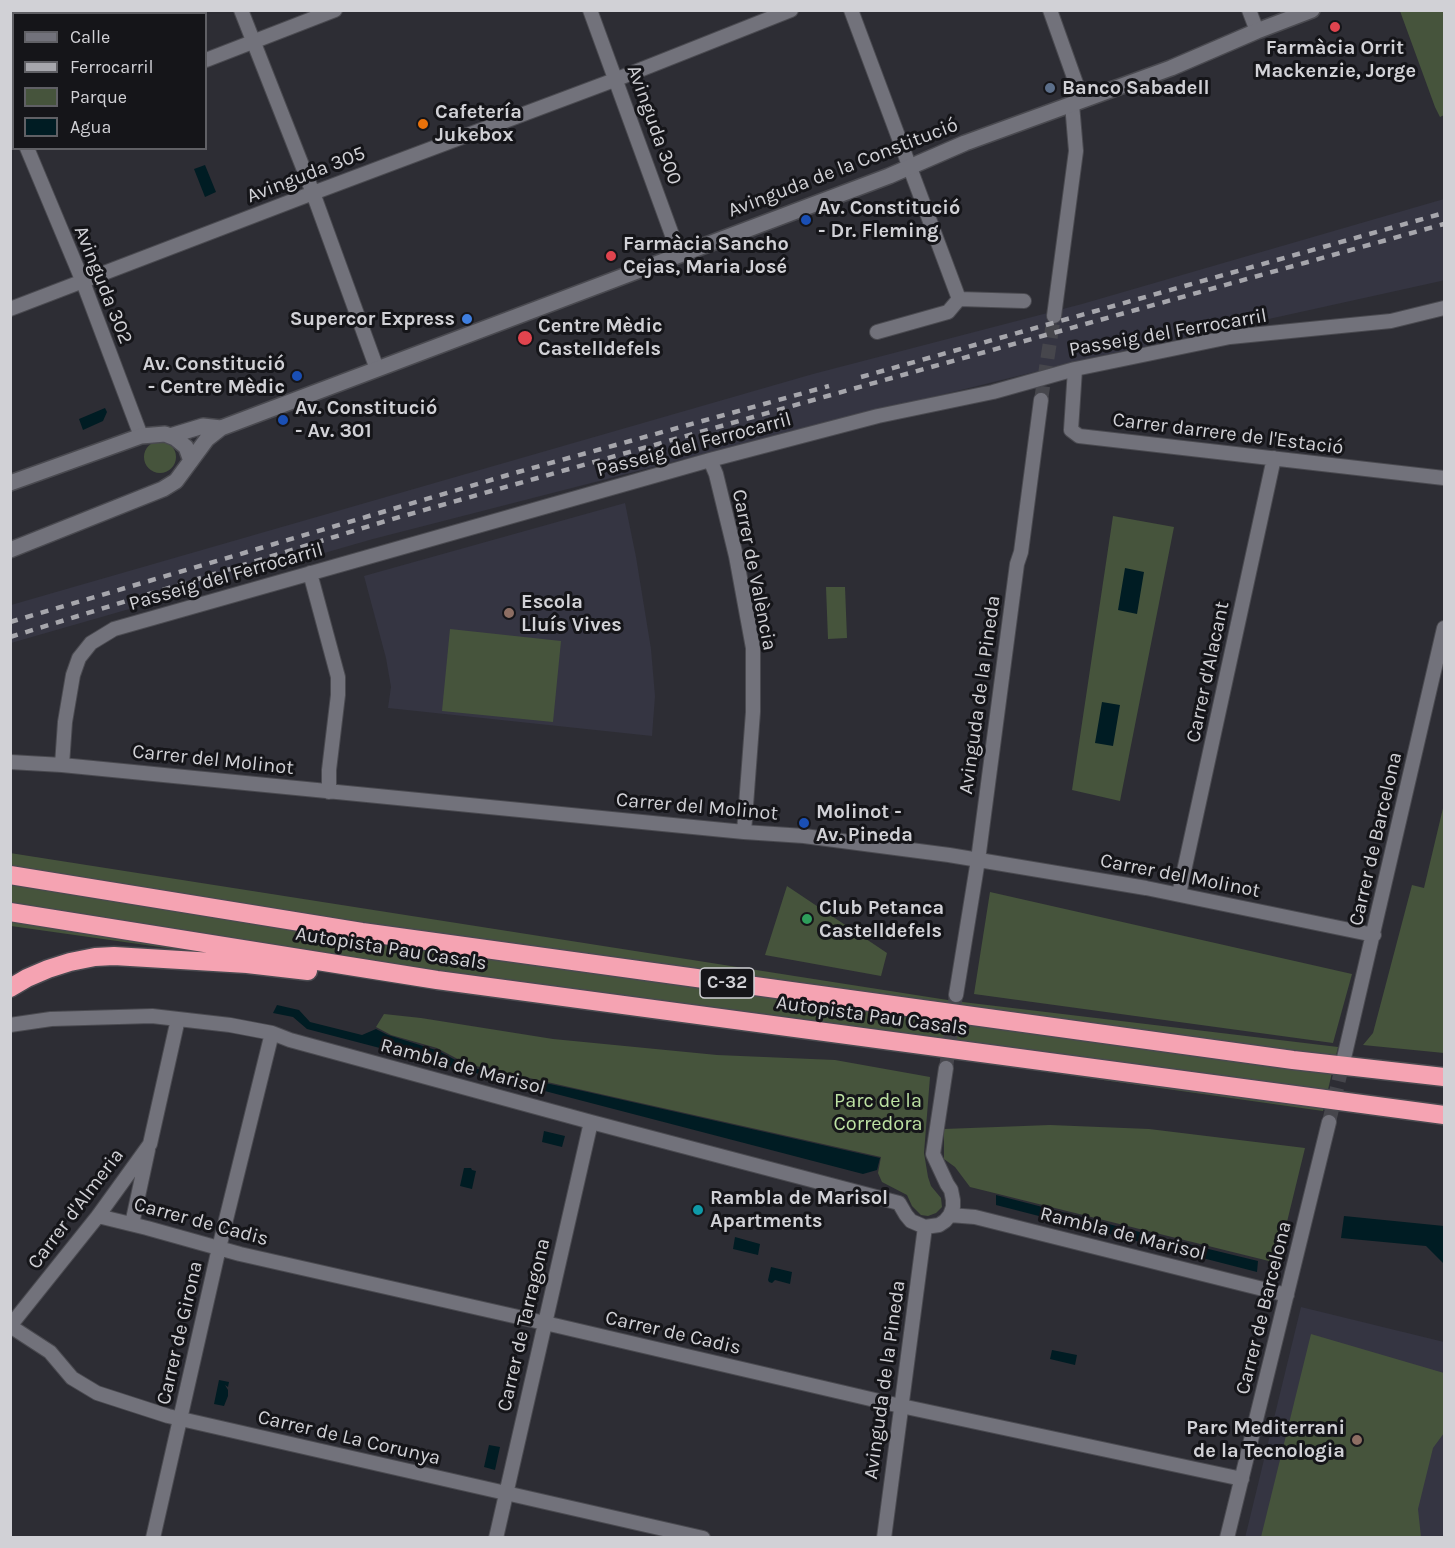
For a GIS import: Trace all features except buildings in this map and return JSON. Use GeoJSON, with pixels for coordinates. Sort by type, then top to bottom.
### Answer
{"type":"FeatureCollection","features":[{"type":"Feature","properties":{"kind":"highway","name":"Autopista Pau Casals"},"geometry":{"type":"LineString","coordinates":[[10,875],[362,932],[1293,1060],[1444,1077]]}},
{"type":"Feature","properties":{"kind":"highway","name":"Autopista Pau Casals"},"geometry":{"type":"LineString","coordinates":[[10,912],[437,980],[1444,1115]]}},
{"type":"Feature","properties":{"kind":"highway"},"geometry":{"type":"LineString","coordinates":[[10,988],[38,973],[70,962],[114,956],[247,964],[452,988],[539,994]]}},
{"type":"Feature","properties":{"kind":"street"},"geometry":{"type":"LineString","coordinates":[[241,10],[313,193],[377,369]]}},
{"type":"Feature","properties":{"kind":"street"},"geometry":{"type":"LineString","coordinates":[[207,60],[335,10]]}},
{"type":"Feature","properties":{"kind":"street","name":"Avinguda 300"},"geometry":{"type":"LineString","coordinates":[[590,10],[679,254]]}},
{"type":"Feature","properties":{"kind":"street","name":"Avinguda 305"},"geometry":{"type":"LineString","coordinates":[[10,309],[617,79],[791,10]]}},
{"type":"Feature","properties":{"kind":"street"},"geometry":{"type":"LineString","coordinates":[[851,10],[959,299]]}},
{"type":"Feature","properties":{"kind":"street"},"geometry":{"type":"LineString","coordinates":[[1050,10],[1077,102],[1076,151],[1054,316]]}},
{"type":"Feature","properties":{"kind":"street"},"geometry":{"type":"LineString","coordinates":[[1249,10],[1257,32]]}},
{"type":"Feature","properties":{"kind":"street","name":"Avinguda de la Constitució"},"geometry":{"type":"LineString","coordinates":[[10,550],[163,489],[176,481],[207,439],[221,428],[909,168],[965,143],[1171,68],[1312,10]]}},
{"type":"Feature","properties":{"kind":"street","name":"Avinguda 302"},"geometry":{"type":"LineString","coordinates":[[28,150],[82,282],[141,436]]}},
{"type":"Feature","properties":{"kind":"street"},"geometry":{"type":"LineString","coordinates":[[959,299],[1024,301]]}},
{"type":"Feature","properties":{"kind":"street"},"geometry":{"type":"LineString","coordinates":[[877,332],[948,312],[959,299]]}},
{"type":"Feature","properties":{"kind":"street","name":"Passeig del Ferrocarril"},"geometry":{"type":"LineString","coordinates":[[62,765],[65,723],[73,675],[79,658],[91,642],[114,629],[710,460],[878,416],[993,392],[1075,369],[1230,337],[1391,321],[1444,308]]}},
{"type":"Feature","properties":{"kind":"street","name":"Carrer darrere de l'Estació"},"geometry":{"type":"LineString","coordinates":[[1075,369],[1071,430],[1079,436],[1444,478]]}},
{"type":"Feature","properties":{"kind":"street","name":"Avinguda de la Pineda"},"geometry":{"type":"LineString","coordinates":[[956,995],[978,860],[1041,400]]}},
{"type":"Feature","properties":{"kind":"street","name":"Avinguda de la Constitució"},"geometry":{"type":"LineString","coordinates":[[10,483],[141,436],[165,434],[170,436],[203,426],[221,428]]}},
{"type":"Feature","properties":{"kind":"street"},"geometry":{"type":"LineString","coordinates":[[170,436],[186,447],[191,461]]}},
{"type":"Feature","properties":{"kind":"street","name":"Carrer d'Alacant"},"geometry":{"type":"LineString","coordinates":[[1179,894],[1274,458]]}},
{"type":"Feature","properties":{"kind":"street","name":"Carrer de València"},"geometry":{"type":"LineString","coordinates":[[710,460],[716,474],[736,556],[753,648],[753,712],[744,832]]}},
{"type":"Feature","properties":{"kind":"street"},"geometry":{"type":"LineString","coordinates":[[310,573],[338,677],[329,792]]}},
{"type":"Feature","properties":{"kind":"street","name":"Carrer de Barcelona"},"geometry":{"type":"LineString","coordinates":[[1344,1058],[1444,628]]}},
{"type":"Feature","properties":{"kind":"street","name":"Carrer del Molinot"},"geometry":{"type":"LineString","coordinates":[[10,762],[62,765],[804,836],[978,860],[1179,894],[1374,935]]}},
{"type":"Feature","properties":{"kind":"street","name":"Rambla de Marisol"},"geometry":{"type":"LineString","coordinates":[[10,1025],[51,1019],[152,1016],[230,1025],[272,1033],[290,1040],[591,1122],[899,1203],[911,1221],[924,1227]]}},
{"type":"Feature","properties":{"kind":"street","name":"Carrer d'Almeria"},"geometry":{"type":"LineString","coordinates":[[132,1224],[178,1019]]}},
{"type":"Feature","properties":{"kind":"street","name":"Carrer de Girona"},"geometry":{"type":"LineString","coordinates":[[153,1538],[219,1248],[272,1033]]}},
{"type":"Feature","properties":{"kind":"street"},"geometry":{"type":"LineString","coordinates":[[924,1227],[939,1225],[950,1215],[953,1207],[952,1195],[933,1154],[946,1068]]}},
{"type":"Feature","properties":{"kind":"street","name":"Carrer de Tarragona"},"geometry":{"type":"LineString","coordinates":[[496,1538],[591,1122]]}},
{"type":"Feature","properties":{"kind":"street","name":"Carrer de Barcelona"},"geometry":{"type":"LineString","coordinates":[[1227,1538],[1329,1122]]}},
{"type":"Feature","properties":{"kind":"street","name":"Carrer d'Almeria"},"geometry":{"type":"LineString","coordinates":[[10,1326],[98,1216],[150,1144]]}},
{"type":"Feature","properties":{"kind":"street","name":"Rambla de Marisol"},"geometry":{"type":"LineString","coordinates":[[950,1215],[975,1217],[1287,1295]]}},
{"type":"Feature","properties":{"kind":"street","name":"Carrer de Cadis"},"geometry":{"type":"LineString","coordinates":[[98,1216],[240,1254],[902,1406],[1242,1479]]}},
{"type":"Feature","properties":{"kind":"street","name":"Avinguda de la Pineda"},"geometry":{"type":"LineString","coordinates":[[884,1538],[924,1227]]}},
{"type":"Feature","properties":{"kind":"street","name":"Carrer de La Corunya"},"geometry":{"type":"LineString","coordinates":[[10,1326],[50,1352],[72,1378],[97,1393],[180,1419],[703,1538]]}},
{"type":"Feature","properties":{"kind":"shaded area"},"geometry":{"type":"Polygon","coordinates":[[[1444,199],[1444,280],[1441,281],[1083,360],[794,431],[373,539],[11,643],[11,605],[813,374],[1082,304],[1444,199]]]}},
{"type":"Feature","properties":{"kind":"shaded area","name":"Escola Lluís Vives"},"geometry":{"type":"Polygon","coordinates":[[[625,503],[651,649],[655,696],[652,736],[388,708],[391,687],[386,658],[364,576],[625,503]]]}},
{"type":"Feature","properties":{"kind":"shaded area","name":"Parc Mediterrani de la Tecnologia"},"geometry":{"type":"Polygon","coordinates":[[[1301,1307],[1444,1342],[1444,1537],[1245,1538],[1301,1307]]]}},
{"type":"Feature","properties":{"kind":"green space"},"geometry":{"type":"Polygon","coordinates":[[[1400,11],[1444,11],[1444,115],[1440,117],[1435,107],[1400,11]]]}},
{"type":"Feature","properties":{"kind":"green space"},"geometry":{"type":"Polygon","coordinates":[[[160,441],[171,446],[176,457],[171,468],[160,473],[149,468],[144,457],[149,446],[160,441]]]}},
{"type":"Feature","properties":{"kind":"green space"},"geometry":{"type":"Polygon","coordinates":[[[1113,516],[1174,527],[1120,801],[1072,790],[1113,516]]]}},
{"type":"Feature","properties":{"kind":"green space"},"geometry":{"type":"Polygon","coordinates":[[[826,587],[845,587],[847,638],[828,639],[826,587]]]}},
{"type":"Feature","properties":{"kind":"green space"},"geometry":{"type":"Polygon","coordinates":[[[450,629],[561,641],[553,722],[442,711],[450,629]]]}},
{"type":"Feature","properties":{"kind":"green space"},"geometry":{"type":"Polygon","coordinates":[[[1444,804],[1444,1053],[1363,1045],[1373,1033],[1412,885],[1424,888],[1444,804]]]}},
{"type":"Feature","properties":{"kind":"green space"},"geometry":{"type":"Polygon","coordinates":[[[10,853],[954,1001],[1338,1047],[1323,1111],[11,926],[10,853]]]}},
{"type":"Feature","properties":{"kind":"green space","name":"Club Petanca Castelldefels"},"geometry":{"type":"Polygon","coordinates":[[[787,886],[887,953],[881,976],[765,955],[787,886]]]}},
{"type":"Feature","properties":{"kind":"green space"},"geometry":{"type":"Polygon","coordinates":[[[990,892],[1352,974],[1333,1043],[974,994],[990,892]]]}},
{"type":"Feature","properties":{"kind":"green space","name":"Parc de la Corredora"},"geometry":{"type":"Polygon","coordinates":[[[384,1014],[553,1039],[717,1055],[835,1060],[930,1077],[924,1153],[931,1186],[941,1198],[942,1207],[936,1213],[928,1216],[921,1215],[912,1206],[907,1195],[882,1182],[878,1173],[881,1157],[467,1064],[437,1048],[391,1035],[376,1027],[384,1014]]]}},
{"type":"Feature","properties":{"kind":"green space","name":"Parc de la Corredora"},"geometry":{"type":"Polygon","coordinates":[[[1050,1125],[1149,1129],[1305,1148],[1277,1263],[970,1187],[955,1167],[944,1159],[944,1129],[1050,1125]]]}},
{"type":"Feature","properties":{"kind":"green space","name":"Parc Mediterrani de la Tecnologia"},"geometry":{"type":"Polygon","coordinates":[[[1311,1334],[1444,1373],[1444,1433],[1433,1448],[1418,1509],[1421,1537],[1261,1537],[1311,1334]]]}},
{"type":"Feature","properties":{"kind":"water"},"geometry":{"type":"Polygon","coordinates":[[[205,165],[216,192],[205,197],[194,169],[205,165]]]}},
{"type":"Feature","properties":{"kind":"water"},"geometry":{"type":"Polygon","coordinates":[[[105,408],[107,412],[103,421],[83,430],[79,419],[105,408]]]}},
{"type":"Feature","properties":{"kind":"water"},"geometry":{"type":"Polygon","coordinates":[[[1125,568],[1144,572],[1137,614],[1118,610],[1125,568]]]}},
{"type":"Feature","properties":{"kind":"water"},"geometry":{"type":"Polygon","coordinates":[[[1102,702],[1120,705],[1113,746],[1095,743],[1102,702]]]}},
{"type":"Feature","properties":{"kind":"water"},"geometry":{"type":"Polygon","coordinates":[[[277,1005],[299,1010],[310,1022],[362,1035],[376,1029],[439,1051],[468,1067],[880,1158],[877,1170],[863,1174],[307,1029],[293,1017],[273,1013],[277,1005]]]}},
{"type":"Feature","properties":{"kind":"water"},"geometry":{"type":"Polygon","coordinates":[[[544,1131],[565,1136],[562,1147],[542,1142],[544,1131]]]}},
{"type":"Feature","properties":{"kind":"water"},"geometry":{"type":"Polygon","coordinates":[[[464,1168],[476,1171],[472,1189],[460,1186],[464,1168]]]}},
{"type":"Feature","properties":{"kind":"water"},"geometry":{"type":"Polygon","coordinates":[[[996,1195],[1258,1261],[1257,1272],[996,1205],[996,1195]]]}},
{"type":"Feature","properties":{"kind":"water"},"geometry":{"type":"Polygon","coordinates":[[[1344,1216],[1444,1226],[1444,1264],[1426,1246],[1341,1238],[1344,1216]]]}},
{"type":"Feature","properties":{"kind":"water"},"geometry":{"type":"Polygon","coordinates":[[[735,1237],[760,1244],[758,1255],[733,1249],[735,1237]]]}},
{"type":"Feature","properties":{"kind":"water"},"geometry":{"type":"Polygon","coordinates":[[[771,1267],[792,1272],[790,1284],[775,1280],[772,1283],[769,1282],[771,1267]]]}},
{"type":"Feature","properties":{"kind":"water"},"geometry":{"type":"Polygon","coordinates":[[[1052,1350],[1077,1355],[1075,1365],[1050,1359],[1052,1350]]]}},
{"type":"Feature","properties":{"kind":"water"},"geometry":{"type":"Polygon","coordinates":[[[219,1380],[229,1382],[228,1387],[225,1385],[228,1396],[224,1406],[214,1404],[219,1380]]]}},
{"type":"Feature","properties":{"kind":"water"},"geometry":{"type":"Polygon","coordinates":[[[489,1445],[500,1447],[495,1470],[484,1467],[489,1445]]]}},
{"type":"Feature","properties":{"kind":"tunnel"},"geometry":{"type":"LineString","coordinates":[[1041,400],[1054,316]]}},
{"type":"Feature","properties":{"kind":"tunnel"},"geometry":{"type":"LineString","coordinates":[[946,1068],[956,995]]}},
{"type":"Feature","properties":{"kind":"tunnel"},"geometry":{"type":"LineString","coordinates":[[1329,1122],[1344,1058]]}},
{"type":"Feature","properties":{"kind":"railway"},"geometry":{"type":"LineString","coordinates":[[861,377],[1444,213]]}},
{"type":"Feature","properties":{"kind":"railway"},"geometry":{"type":"LineString","coordinates":[[10,637],[389,520],[1444,224]]}},
{"type":"Feature","properties":{"kind":"railway"},"geometry":{"type":"LineString","coordinates":[[10,622],[518,472],[829,386]]}},
{"type":"Feature","properties":{"kind":"place","name":"Farmàcia Orrit Mackenzie, Jorge"},"geometry":{"type":"Point","coordinates":[1335,27]}},
{"type":"Feature","properties":{"kind":"place","name":"Banco Sabadell"},"geometry":{"type":"Point","coordinates":[1050,88]}},
{"type":"Feature","properties":{"kind":"place","name":"Cafetería Jukebox"},"geometry":{"type":"Point","coordinates":[423,124]}},
{"type":"Feature","properties":{"kind":"place","name":"Av. Constitució - Dr. Fleming"},"geometry":{"type":"Point","coordinates":[806,220]}},
{"type":"Feature","properties":{"kind":"place","name":"Farmàcia Sancho Cejas, Maria José"},"geometry":{"type":"Point","coordinates":[611,256]}},
{"type":"Feature","properties":{"kind":"place","name":"Supercor Express"},"geometry":{"type":"Point","coordinates":[467,319]}},
{"type":"Feature","properties":{"kind":"place","name":"Centre Mèdic Castelldefels"},"geometry":{"type":"Point","coordinates":[525,338]}},
{"type":"Feature","properties":{"kind":"place","name":"Av. Constitució - Centre Mèdic"},"geometry":{"type":"Point","coordinates":[297,376]}},
{"type":"Feature","properties":{"kind":"place","name":"Av. Constitució - Av. 301"},"geometry":{"type":"Point","coordinates":[283,420]}},
{"type":"Feature","properties":{"kind":"place","name":"Escola Lluís Vives"},"geometry":{"type":"Point","coordinates":[509,613]}},
{"type":"Feature","properties":{"kind":"place","name":"Molinot - Av. Pineda"},"geometry":{"type":"Point","coordinates":[804,823]}},
{"type":"Feature","properties":{"kind":"place","name":"Club Petanca Castelldefels"},"geometry":{"type":"Point","coordinates":[807,919]}},
{"type":"Feature","properties":{"kind":"place","name":"Rambla de Marisol Apartments"},"geometry":{"type":"Point","coordinates":[698,1210]}},
{"type":"Feature","properties":{"kind":"place","name":"Parc Mediterrani de la Tecnologia"},"geometry":{"type":"Point","coordinates":[1357,1440]}}]}
